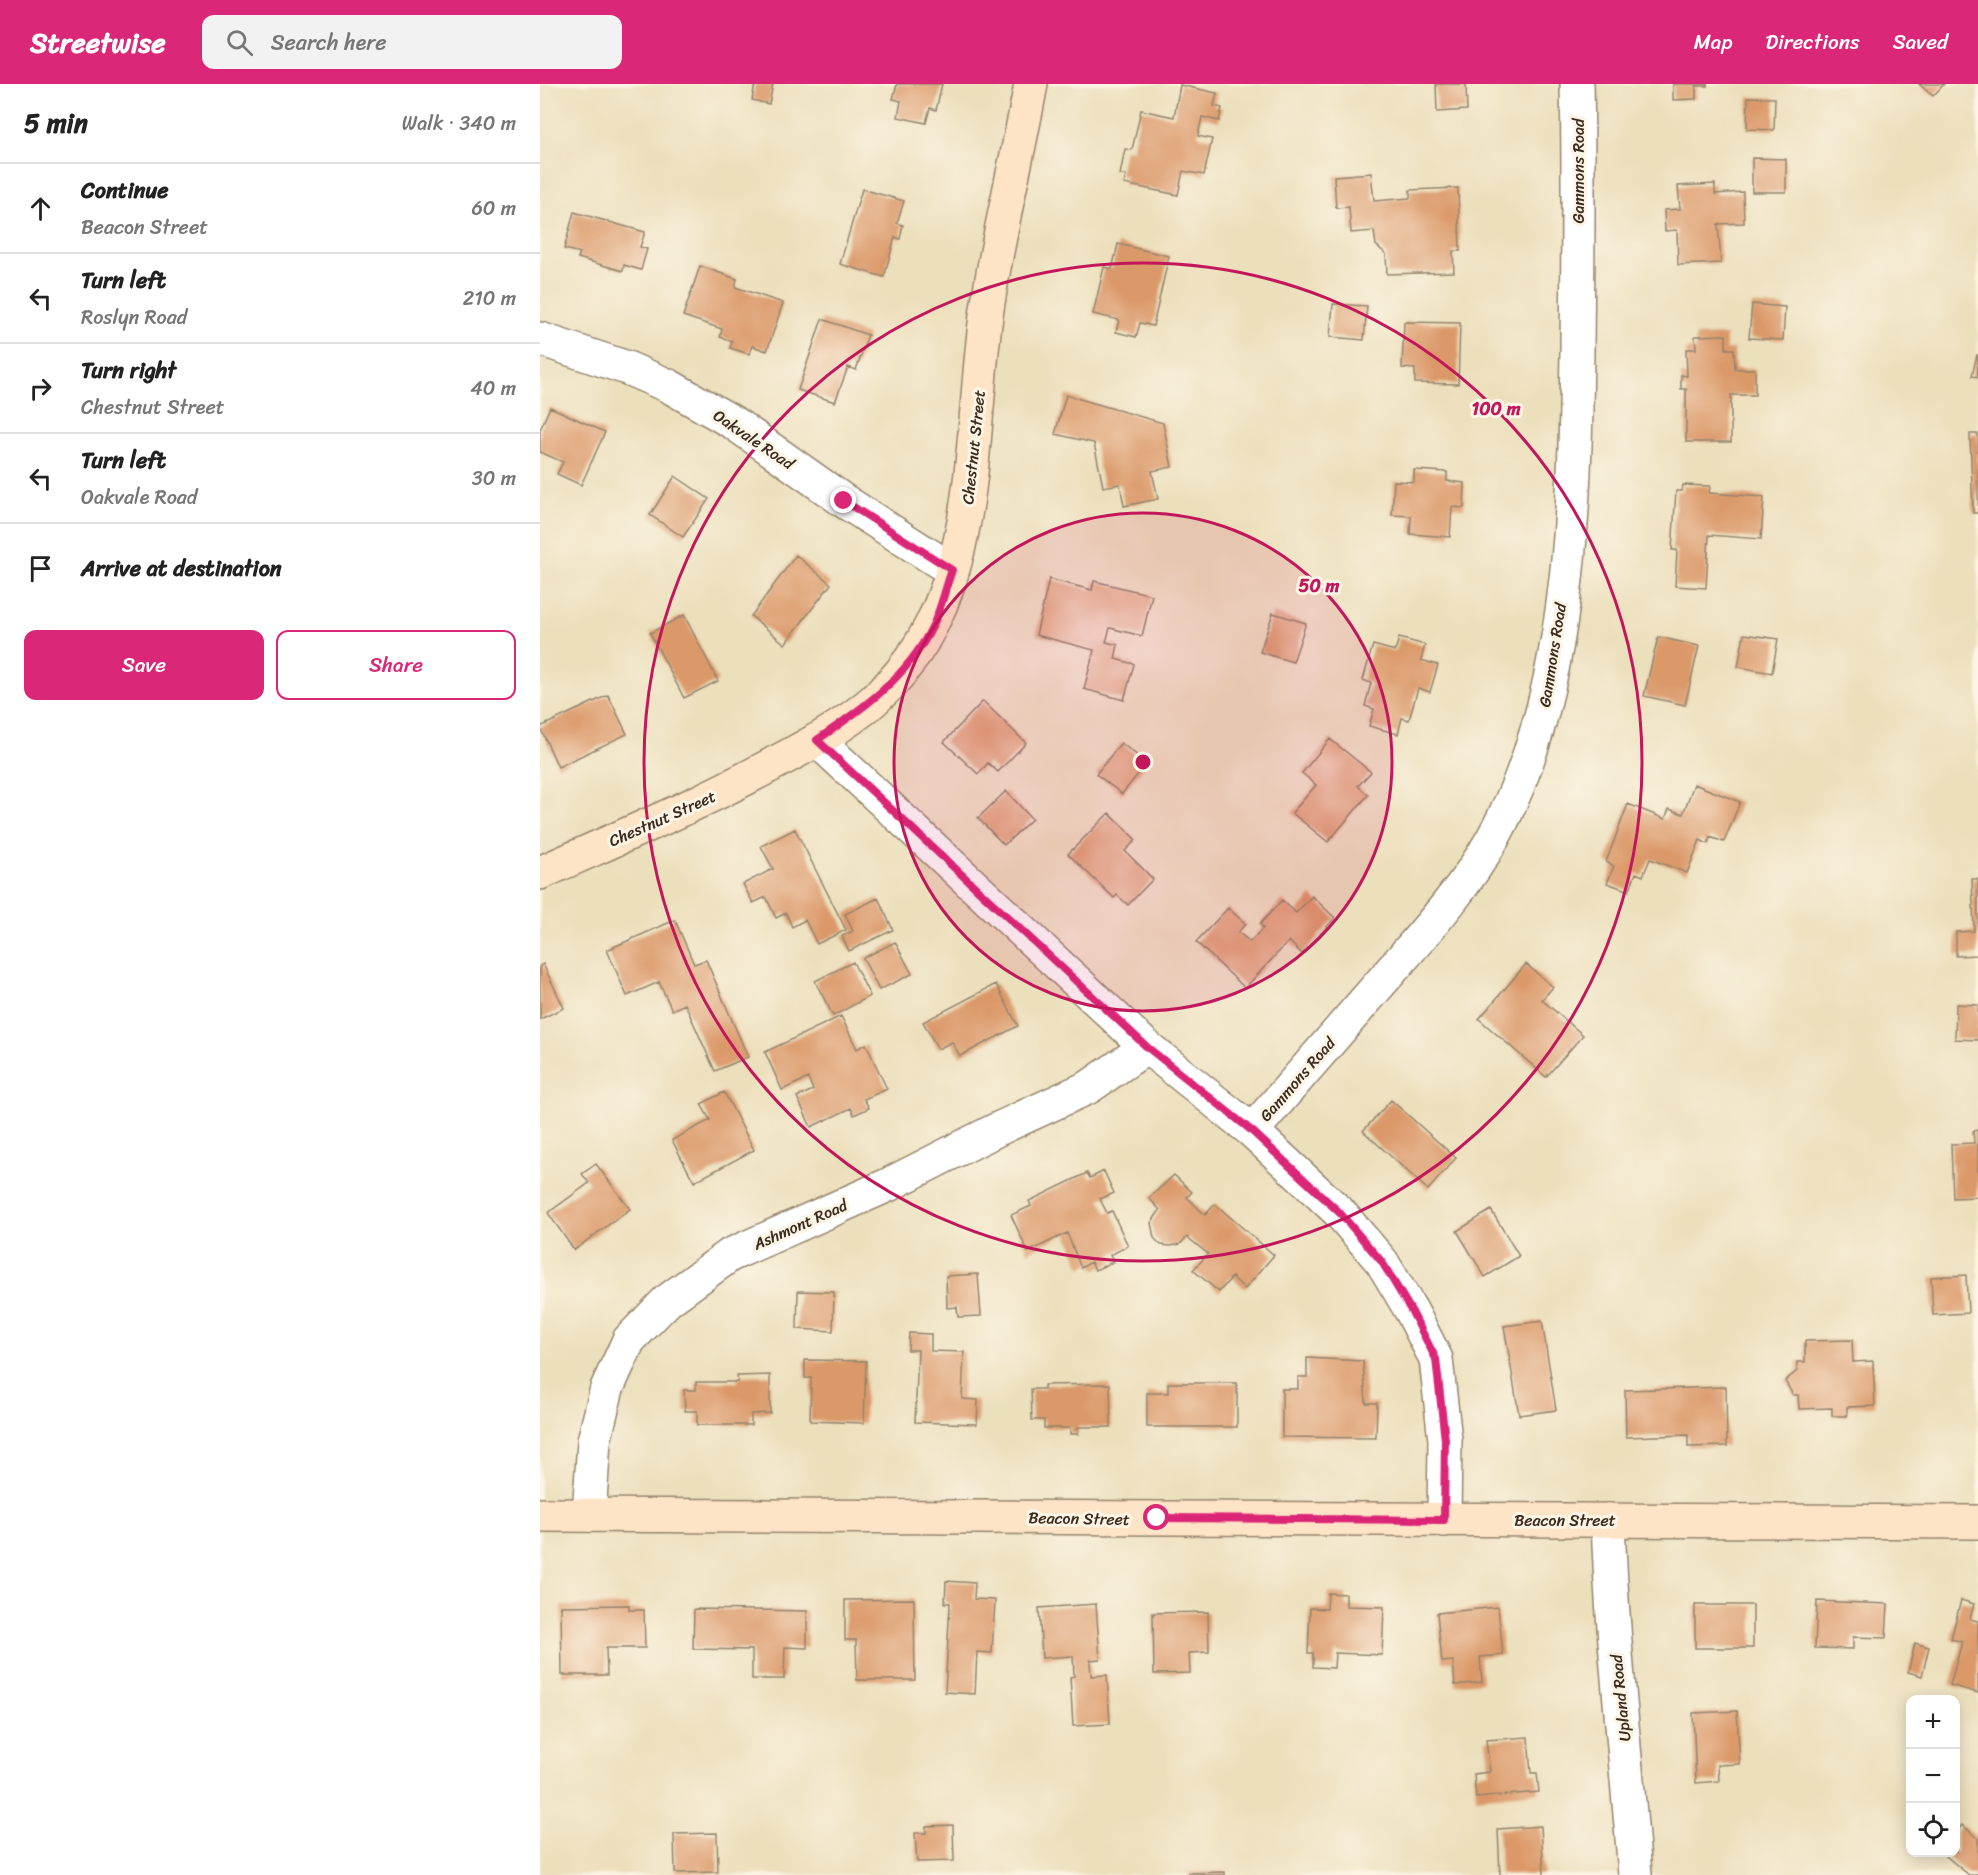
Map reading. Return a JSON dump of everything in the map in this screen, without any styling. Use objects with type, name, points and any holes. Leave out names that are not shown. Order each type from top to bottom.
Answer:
[{"type":"main road","name":"Chestnut Street","points":[[540,873],[733,786],[817,740],[873,701],[912,660],[932,627],[952,570],[970,496],[986,319],[997,249],[1031,84]]},
{"type":"main road","name":"Beacon Street","points":[[540,1515],[1978,1522]]},
{"type":"street","name":"Gammons Road","points":[[1252,1131],[1452,901],[1492,839],[1525,774],[1545,705],[1569,539],[1576,439],[1579,183],[1577,84]]},
{"type":"street","name":"Oakvale Road","points":[[540,339],[627,368],[678,391],[734,423],[844,501],[952,570]]},
{"type":"street","points":[[817,740],[1147,1047],[1252,1131],[1340,1213],[1382,1262],[1436,1359],[1445,1440],[1444,1520]]},
{"type":"street","name":"Ashmont Road","points":[[590,1515],[594,1441],[607,1388],[629,1340],[667,1301],[730,1255],[888,1185],[1089,1087],[1147,1047]]},
{"type":"street","name":"Upland Road","points":[[1608,1520],[1612,1631],[1625,1740],[1635,1875]]},
{"type":"building","points":[[755,84],[773,84],[769,104],[752,100]]},
{"type":"building","points":[[897,84],[942,84],[936,110],[930,108],[926,123],[898,117],[901,101],[893,99]]},
{"type":"building","points":[[1436,84],[1466,84],[1467,110],[1437,112]]},
{"type":"building","points":[[1673,84],[1707,84],[1707,86],[1696,86],[1696,99],[1673,100]]},
{"type":"building","points":[[1919,84],[1944,84],[1933,96]]},
{"type":"building","points":[[1180,85],[1217,93],[1214,106],[1222,108],[1219,121],[1202,117],[1198,136],[1212,139],[1204,175],[1183,171],[1178,195],[1124,184],[1126,176],[1120,175],[1125,149],[1132,150],[1141,110],[1174,117]]},
{"type":"building","points":[[1748,97],[1775,98],[1774,130],[1747,129]]},
{"type":"building","points":[[1752,158],[1786,159],[1786,192],[1752,192]]},
{"type":"building","points":[[1371,173],[1374,201],[1410,198],[1410,190],[1458,188],[1460,251],[1453,251],[1454,272],[1387,274],[1386,254],[1376,245],[1374,231],[1351,233],[1349,207],[1336,208],[1334,176]]},
{"type":"building","points":[[1715,184],[1715,194],[1743,192],[1744,223],[1718,224],[1721,263],[1678,265],[1677,230],[1665,231],[1664,210],[1680,209],[1678,186]]},
{"type":"building","points":[[862,189],[904,201],[897,223],[903,225],[900,239],[895,237],[884,277],[840,264]]},
{"type":"building","points":[[574,212],[645,232],[640,247],[647,249],[641,270],[624,265],[623,271],[578,258],[580,253],[564,249]]},
{"type":"building","points":[[1118,244],[1169,256],[1153,326],[1140,323],[1136,337],[1116,332],[1119,320],[1093,314],[1104,267],[1112,269]]},
{"type":"building","points":[[700,266],[737,279],[735,287],[783,303],[767,351],[752,346],[749,354],[730,348],[732,341],[720,337],[722,329],[683,316]]},
{"type":"building","points":[[1333,304],[1367,306],[1364,340],[1330,337]]},
{"type":"building","points":[[1752,304],[1785,307],[1783,340],[1749,338]]},
{"type":"building","points":[[822,319],[868,335],[856,370],[848,367],[835,402],[798,390]]},
{"type":"building","points":[[1404,322],[1460,323],[1458,384],[1415,383],[1415,369],[1402,368]]},
{"type":"building","points":[[1726,335],[1726,349],[1734,349],[1735,369],[1755,369],[1755,395],[1731,395],[1731,442],[1686,442],[1686,389],[1681,389],[1681,375],[1687,376],[1686,349],[1696,349],[1695,336]]},
{"type":"building","points":[[1978,355],[1978,377],[1972,376]]},
{"type":"building","points":[[1066,395],[1163,423],[1172,467],[1152,471],[1158,499],[1124,506],[1120,484],[1103,487],[1094,443],[1055,434]]},
{"type":"building","points":[[550,407],[605,432],[581,485],[557,474],[563,462],[540,452],[540,430]]},
{"type":"building","points":[[1970,434],[1978,434],[1978,513],[1973,513]]},
{"type":"building","points":[[1414,470],[1447,472],[1447,481],[1465,483],[1464,508],[1452,507],[1450,537],[1410,534],[1411,516],[1392,515],[1394,481],[1414,482]]},
{"type":"building","points":[[675,476],[709,499],[683,537],[650,515]]},
{"type":"building","points":[[1683,485],[1710,486],[1709,493],[1764,497],[1761,539],[1709,535],[1706,588],[1675,586],[1677,550],[1672,550],[1676,491],[1682,491]]},
{"type":"building","points":[[796,555],[831,584],[785,644],[751,616]]},
{"type":"building","points":[[1049,579],[1092,590],[1094,581],[1152,595],[1142,636],[1110,628],[1106,642],[1118,645],[1115,659],[1134,664],[1124,700],[1084,689],[1094,650],[1036,635]]},
{"type":"building","points":[[1273,613],[1306,623],[1293,662],[1260,652]]},
{"type":"building","points":[[684,615],[718,681],[684,698],[650,633]]},
{"type":"building","points":[[1744,634],[1778,639],[1772,673],[1738,667]]},
{"type":"building","points":[[1658,637],[1699,646],[1685,705],[1644,696]]},
{"type":"building","points":[[1399,638],[1425,645],[1421,660],[1438,665],[1430,692],[1418,688],[1409,720],[1402,718],[1398,734],[1369,726],[1374,709],[1365,706],[1371,683],[1363,680],[1373,645],[1395,651]]},
{"type":"building","points":[[608,695],[627,734],[558,767],[540,727]]},
{"type":"building","points":[[983,701],[1026,743],[998,772],[988,763],[978,774],[944,742]]},
{"type":"building","points":[[1330,739],[1371,772],[1358,786],[1368,795],[1328,842],[1292,813],[1316,785],[1302,773]]},
{"type":"building","points":[[1121,743],[1147,763],[1122,794],[1096,774]]},
{"type":"building","points":[[1694,784],[1740,802],[1724,842],[1710,837],[1708,844],[1700,840],[1687,873],[1650,859],[1643,876],[1636,873],[1629,891],[1607,883],[1614,866],[1606,862],[1628,804],[1665,819],[1669,809],[1683,814]]},
{"type":"building","points":[[1006,791],[1032,819],[1004,845],[978,818]]},
{"type":"building","points":[[1109,813],[1136,840],[1125,851],[1153,879],[1128,905],[1117,895],[1114,898],[1068,854]]},
{"type":"building","points":[[795,829],[846,930],[817,944],[805,920],[792,927],[786,913],[776,918],[766,897],[753,903],[743,884],[773,869],[761,846]]},
{"type":"building","points":[[1972,879],[1978,879],[1978,955],[1956,956],[1956,932],[1974,931]]},
{"type":"building","points":[[1312,896],[1335,918],[1302,954],[1289,941],[1245,988],[1196,942],[1228,908],[1246,924],[1238,932],[1250,942],[1263,928],[1260,924],[1282,900],[1296,913]]},
{"type":"building","points":[[878,898],[893,930],[849,951],[842,936],[853,931],[845,914]]},
{"type":"building","points":[[675,920],[694,964],[706,960],[748,1057],[715,1071],[685,1004],[672,1010],[659,982],[627,996],[607,950]]},
{"type":"building","points":[[895,942],[912,974],[879,990],[863,958]]},
{"type":"building","points":[[853,962],[870,996],[833,1016],[815,981]]},
{"type":"building","points":[[543,964],[564,1008],[540,1019],[540,966]]},
{"type":"building","points":[[1526,964],[1553,987],[1542,1000],[1583,1035],[1546,1077],[1479,1019]]},
{"type":"building","points":[[996,984],[1018,1026],[960,1056],[952,1042],[938,1049],[923,1022]]},
{"type":"building","points":[[1956,1004],[1978,1005],[1978,1040],[1955,1039]]},
{"type":"building","points":[[841,1016],[857,1049],[866,1044],[887,1089],[864,1099],[869,1108],[854,1115],[851,1108],[811,1127],[797,1097],[813,1090],[808,1078],[782,1090],[765,1052]]},
{"type":"building","points":[[724,1092],[754,1150],[694,1182],[672,1140],[710,1120],[701,1104]]},
{"type":"building","points":[[1391,1100],[1456,1158],[1428,1190],[1363,1131]]},
{"type":"building","points":[[1978,1130],[1978,1197],[1953,1198],[1951,1144],[1974,1143],[1973,1131]]},
{"type":"building","points":[[596,1164],[630,1209],[574,1250],[548,1213],[589,1183],[582,1174]]},
{"type":"building","points":[[1104,1171],[1114,1193],[1100,1199],[1107,1213],[1112,1211],[1128,1246],[1110,1255],[1113,1262],[1095,1270],[1091,1262],[1081,1268],[1067,1233],[1028,1252],[1011,1215],[1031,1206],[1029,1201],[1087,1173],[1090,1178]]},
{"type":"building","points":[[1174,1175],[1192,1192],[1187,1197],[1205,1215],[1215,1204],[1274,1255],[1245,1289],[1232,1277],[1219,1292],[1193,1270],[1208,1254],[1187,1237],[1180,1244],[1171,1246],[1161,1245],[1154,1238],[1151,1223],[1160,1210],[1149,1198]]},
{"type":"building","points":[[1491,1210],[1519,1256],[1485,1277],[1457,1231]]},
{"type":"building","points":[[978,1274],[981,1316],[958,1317],[957,1307],[947,1308],[946,1276]]},
{"type":"building","points":[[1966,1275],[1968,1313],[1933,1315],[1931,1277]]},
{"type":"building","points":[[798,1291],[834,1292],[833,1331],[797,1329]]},
{"type":"building","points":[[1542,1321],[1556,1410],[1519,1415],[1504,1326]]},
{"type":"building","points":[[909,1333],[931,1334],[931,1351],[964,1352],[962,1399],[978,1400],[977,1424],[915,1422],[918,1350],[908,1350]]},
{"type":"building","points":[[1852,1340],[1853,1362],[1873,1361],[1875,1406],[1847,1407],[1847,1416],[1832,1416],[1832,1408],[1799,1409],[1798,1395],[1793,1395],[1785,1381],[1797,1371],[1797,1362],[1805,1362],[1805,1341]]},
{"type":"building","points":[[1307,1358],[1363,1361],[1366,1403],[1377,1403],[1376,1438],[1282,1437],[1282,1389],[1298,1389],[1298,1377],[1307,1377]]},
{"type":"building","points":[[805,1360],[866,1361],[864,1423],[810,1421],[811,1378],[805,1378]]},
{"type":"building","points":[[770,1375],[770,1413],[751,1414],[751,1425],[697,1425],[697,1411],[685,1411],[684,1390],[696,1390],[696,1382],[738,1382],[737,1376]]},
{"type":"building","points":[[1168,1383],[1237,1383],[1237,1427],[1147,1427],[1147,1393],[1168,1393]]},
{"type":"building","points":[[1110,1384],[1111,1427],[1078,1427],[1078,1434],[1070,1434],[1070,1428],[1044,1428],[1044,1420],[1032,1420],[1031,1389],[1044,1389],[1044,1385]]},
{"type":"building","points":[[1726,1387],[1727,1446],[1688,1447],[1688,1435],[1626,1437],[1625,1390]]},
{"type":"building","points":[[946,1581],[975,1583],[974,1599],[995,1600],[992,1653],[977,1652],[975,1694],[945,1692],[950,1603],[945,1603]]},
{"type":"building","points":[[1328,1593],[1346,1594],[1346,1606],[1384,1607],[1382,1655],[1335,1653],[1334,1668],[1313,1667],[1313,1653],[1308,1653],[1310,1608],[1327,1609]]},
{"type":"building","points":[[914,1599],[915,1680],[857,1680],[856,1640],[845,1640],[845,1600]]},
{"type":"building","points":[[1961,1600],[1974,1604],[1970,1619],[1978,1621],[1978,1693],[1950,1685],[1962,1642],[1951,1639]]},
{"type":"building","points":[[1817,1601],[1888,1604],[1886,1638],[1853,1637],[1853,1649],[1815,1648]]},
{"type":"building","points":[[1096,1604],[1100,1659],[1090,1660],[1091,1676],[1107,1675],[1110,1724],[1073,1726],[1070,1677],[1074,1676],[1073,1656],[1042,1658],[1039,1608]]},
{"type":"building","points":[[629,1605],[629,1610],[644,1610],[645,1648],[606,1648],[607,1675],[562,1675],[561,1606]]},
{"type":"building","points":[[1695,1605],[1753,1605],[1753,1648],[1695,1648]]},
{"type":"building","points":[[1498,1607],[1503,1655],[1480,1657],[1482,1682],[1455,1685],[1453,1661],[1442,1662],[1437,1613]]},
{"type":"building","points":[[694,1609],[807,1611],[807,1648],[785,1647],[784,1679],[752,1679],[752,1650],[693,1649]]},
{"type":"building","points":[[1208,1612],[1209,1652],[1189,1653],[1190,1673],[1154,1674],[1153,1613]]},
{"type":"building","points":[[1915,1643],[1929,1647],[1922,1676],[1908,1672]]},
{"type":"building","points":[[1737,1711],[1740,1764],[1718,1765],[1719,1781],[1696,1783],[1693,1713]]},
{"type":"building","points":[[1528,1737],[1531,1773],[1537,1773],[1539,1792],[1476,1798],[1474,1774],[1490,1772],[1486,1740]]},
{"type":"building","points":[[953,1825],[954,1861],[917,1862],[915,1833],[926,1833],[926,1826]]},
{"type":"building","points":[[1962,1825],[1978,1838],[1978,1875],[1969,1875],[1947,1857],[1960,1857],[1960,1827]]},
{"type":"building","points":[[1541,1826],[1544,1875],[1500,1875],[1498,1829]]},
{"type":"building","points":[[717,1833],[718,1872],[675,1873],[674,1834]]},
{"type":"building","points":[[1225,1872],[1225,1875],[1188,1875],[1188,1873]]},
{"type":"route","points":[[844,501],[952,570],[932,627],[912,660],[873,701],[817,740],[1147,1047],[1252,1131],[1340,1213],[1382,1262],[1412,1312],[1436,1359],[1445,1440],[1444,1520],[1157,1518]]}]
